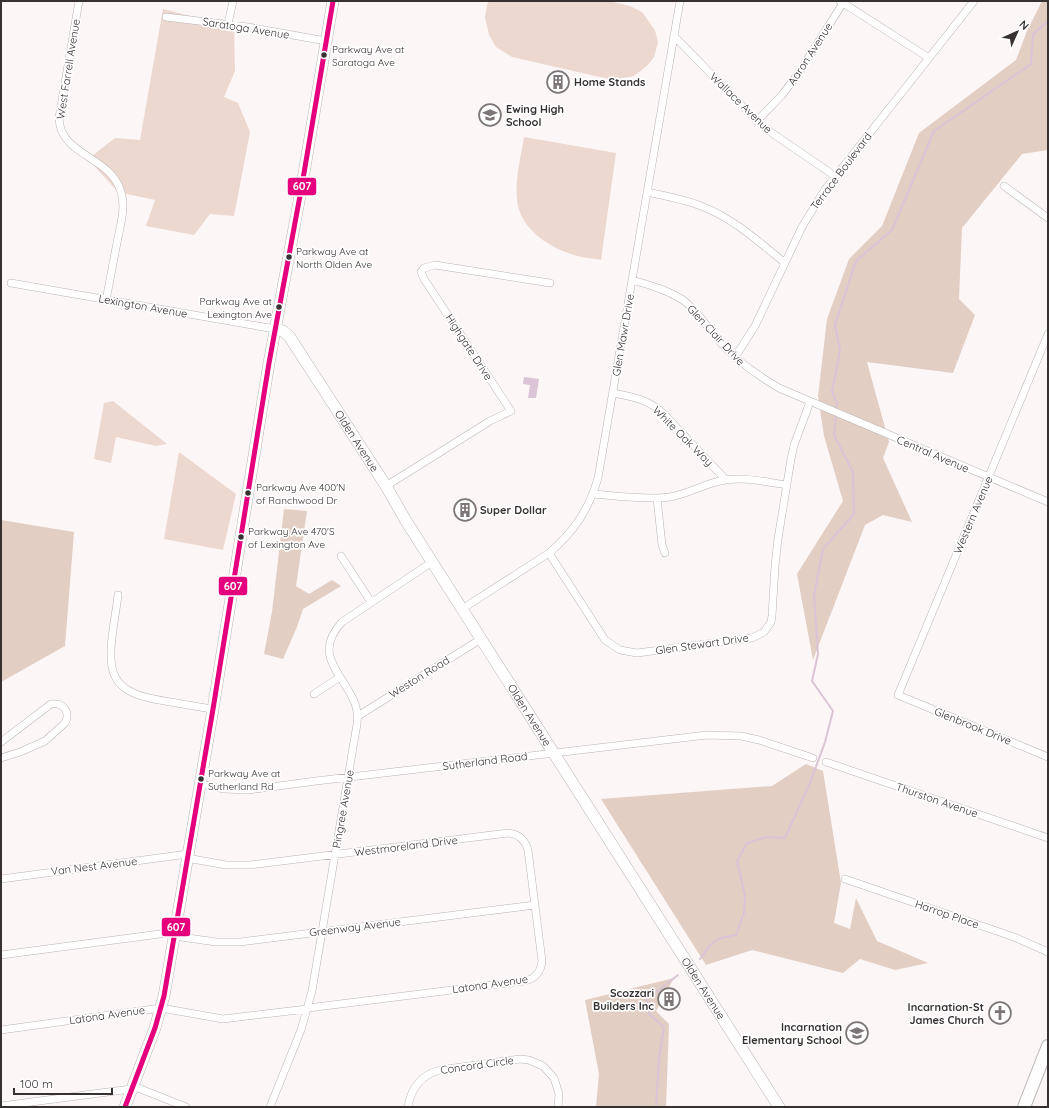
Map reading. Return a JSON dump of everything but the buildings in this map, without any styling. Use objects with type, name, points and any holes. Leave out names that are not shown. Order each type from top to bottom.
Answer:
[{"type":"main road","points":[[125,1107],[148,1048],[161,1008],[213,709],[275,329],[333,1]]},
{"type":"main road","name":"Olden Avenue","points":[[275,329],[283,331],[289,336],[386,486],[432,562],[779,1107]]},
{"type":"main road","points":[[1024,1107],[1048,1046]]},
{"type":"street","name":"West Farrell Avenue","points":[[78,1],[59,125],[66,140],[105,168],[117,182],[121,191],[122,210],[106,300]]},
{"type":"street","points":[[228,24],[232,1]]},
{"type":"street","name":"Glen Mawr Drive","points":[[462,609],[549,553],[560,544],[578,523],[593,494],[598,478],[613,393],[680,1]]},
{"type":"street","name":"Terrace Boulevard","points":[[735,357],[755,326],[811,210],[835,176],[974,1]]},
{"type":"street","points":[[841,2],[929,58]]},
{"type":"street","name":"Aaron Avenue","points":[[757,121],[782,95],[798,74],[841,2]]},
{"type":"street","name":"Saratoga Avenue","points":[[166,17],[228,24],[326,41]]},
{"type":"street","name":"Wallace Avenue","points":[[674,36],[757,121],[835,176]]},
{"type":"street","points":[[1004,186],[1048,218]]},
{"type":"street","points":[[647,192],[687,201],[714,211],[740,227],[785,263]]},
{"type":"street","name":"Highgate Drive","points":[[386,486],[490,421],[511,411],[424,279],[421,272],[424,268],[435,265],[550,283]]},
{"type":"street","name":"Glen Clair Drive","points":[[632,280],[661,289],[683,301],[701,317],[719,341],[735,357],[762,378],[786,392],[837,413]]},
{"type":"street","name":"Lexington Avenue","points":[[11,283],[275,329]]},
{"type":"street","name":"Western Avenue","points":[[898,695],[1048,334]]},
{"type":"street","name":"White Oak Way","points":[[613,393],[637,398],[655,406],[726,480]]},
{"type":"street","name":"Glen Stewart Drive","points":[[549,553],[600,634],[612,646],[620,650],[637,653],[752,638],[764,632],[771,622],[772,616],[776,552],[794,445],[810,402]]},
{"type":"street","name":"Central Avenue","points":[[837,413],[1048,502]]},
{"type":"street","points":[[593,494],[657,498],[682,494],[708,484],[726,480],[752,480],[787,485]]},
{"type":"street","points":[[657,498],[662,545],[665,553]]},
{"type":"street","points":[[341,556],[371,602]]},
{"type":"street","name":"Pingree Avenue","points":[[270,1107],[301,1030],[312,991],[358,716],[353,699],[332,665],[330,658],[330,643],[332,636],[342,622],[432,562]]},
{"type":"street","points":[[118,595],[110,655],[113,671],[123,686],[130,692],[144,698],[213,709]]},
{"type":"street","name":"Weston Road","points":[[358,716],[481,639]]},
{"type":"street","points":[[314,694],[340,677]]},
{"type":"street","name":"Glenbrook Drive","points":[[898,695],[1048,757]]},
{"type":"street","points":[[1,742],[51,704],[60,704],[67,711],[67,720],[65,723],[45,741],[20,752],[1,758]]},
{"type":"street","name":"Sutherland Road","points":[[200,784],[224,789],[248,790],[707,735],[741,736],[759,740],[813,758]]},
{"type":"street","name":"Thurston Avenue","points":[[826,762],[1048,838]]},
{"type":"street","name":"Westmoreland Drive","points":[[188,856],[226,865],[240,866],[508,833],[519,836],[525,843]]},
{"type":"street","name":"Latona Avenue","points":[[1,1030],[161,1008],[223,1019],[529,980],[535,977],[539,972],[542,961],[528,850],[525,843]]},
{"type":"street","name":"Van Nest Avenue","points":[[1,879],[188,856]]},
{"type":"street","name":"Harrop Place","points":[[845,879],[1014,937],[1048,952]]},
{"type":"street","name":"Greenway Avenue","points":[[1,955],[174,934],[216,942],[230,942],[535,905]]},
{"type":"street","name":"Concord Circle","points":[[408,1107],[412,1092],[416,1085],[422,1079],[435,1071],[520,1059],[536,1063],[549,1072],[558,1086],[558,1107]]},
{"type":"street","points":[[1,1106],[132,1088],[186,1107]]},
{"type":"shaded area","points":[[489,1],[609,1],[630,6],[642,12],[655,30],[658,42],[654,57],[648,65],[634,76],[613,80],[512,57],[496,47],[489,35],[485,17]]},
{"type":"shaded area","points":[[1042,1],[1048,1],[1048,150],[1022,154],[962,228],[959,299],[975,315],[953,373],[867,362],[889,442],[883,458],[912,522],[883,515],[865,525],[813,660],[797,574],[843,501],[824,436],[818,396],[827,319],[849,259],[882,226],[919,133],[1016,60],[1027,31]]},
{"type":"shaded area","points":[[163,9],[234,27],[235,71],[224,97],[238,103],[250,132],[234,216],[210,214],[194,235],[146,226],[155,200],[118,192],[88,159],[115,138],[140,140]]},
{"type":"shaded area","points":[[524,137],[616,153],[601,260],[575,255],[552,246],[535,234],[522,217],[517,198],[517,190]]},
{"type":"shaded area","points":[[524,377],[539,379],[536,398],[528,398],[530,385],[523,384]]},
{"type":"shaded area","points":[[113,401],[167,444],[156,446],[116,437],[111,463],[94,459],[104,403]]},
{"type":"shaded area","points":[[179,452],[236,494],[223,550],[164,539]]},
{"type":"shaded area","points":[[284,509],[307,511],[296,586],[309,594],[332,580],[341,586],[303,609],[283,659],[264,654],[272,612]]},
{"type":"shaded area","points":[[1,520],[74,532],[65,646],[1,682]]},
{"type":"shaded area","points":[[806,764],[823,771],[841,883],[834,923],[850,929],[856,898],[877,941],[928,963],[895,970],[860,959],[843,973],[752,950],[706,965],[601,799],[772,786]]},
{"type":"shaded area","points":[[674,978],[656,1011],[669,1024],[666,1107],[596,1107],[599,1074],[585,1000]]},
{"type":"waterway","points":[[836,410],[837,403],[832,392],[840,350],[835,325],[856,261],[892,230],[934,131],[1031,64],[1033,34],[1048,21]]},
{"type":"waterway","points":[[700,959],[715,941],[723,937],[736,935],[744,913],[745,896],[737,861],[747,843],[766,837],[785,838],[810,783],[825,742],[833,711],[812,681],[818,654],[814,595],[823,549],[854,514],[853,472],[834,435],[836,415]]},
{"type":"waterway","points":[[656,1107],[659,1059],[664,1027],[649,1014],[647,999],[678,975]]},
{"type":"transit line","name":"607","points":[[125,1107],[155,1028],[164,996],[213,709],[269,363],[302,185],[333,1]]},
{"type":"place","name":"Parkway Ave at Saratoga Ave","points":[[324,55]]},
{"type":"place","name":"Home Stands","points":[[558,82]]},
{"type":"place","name":"Ewing High School","points":[[490,115]]},
{"type":"place","name":"Parkway Ave at North Olden Ave","points":[[289,257]]},
{"type":"place","name":"Parkway Ave at Lexington Ave","points":[[279,307]]},
{"type":"place","name":"Parkway Ave 400'N of Ranchwood Dr","points":[[248,493]]},
{"type":"place","name":"Super Dollar","points":[[465,510]]},
{"type":"place","name":"Parkway Ave 470'S of Lexington Ave","points":[[241,537]]},
{"type":"place","name":"Parkway Ave at Sutherland Rd","points":[[201,779]]},
{"type":"place","name":"Scozzari Builders Inc","points":[[669,999]]},
{"type":"place","name":"Incarnation-St James Church","points":[[1000,1013]]},
{"type":"place","name":"Incarnation Elementary School","points":[[857,1033]]}]
